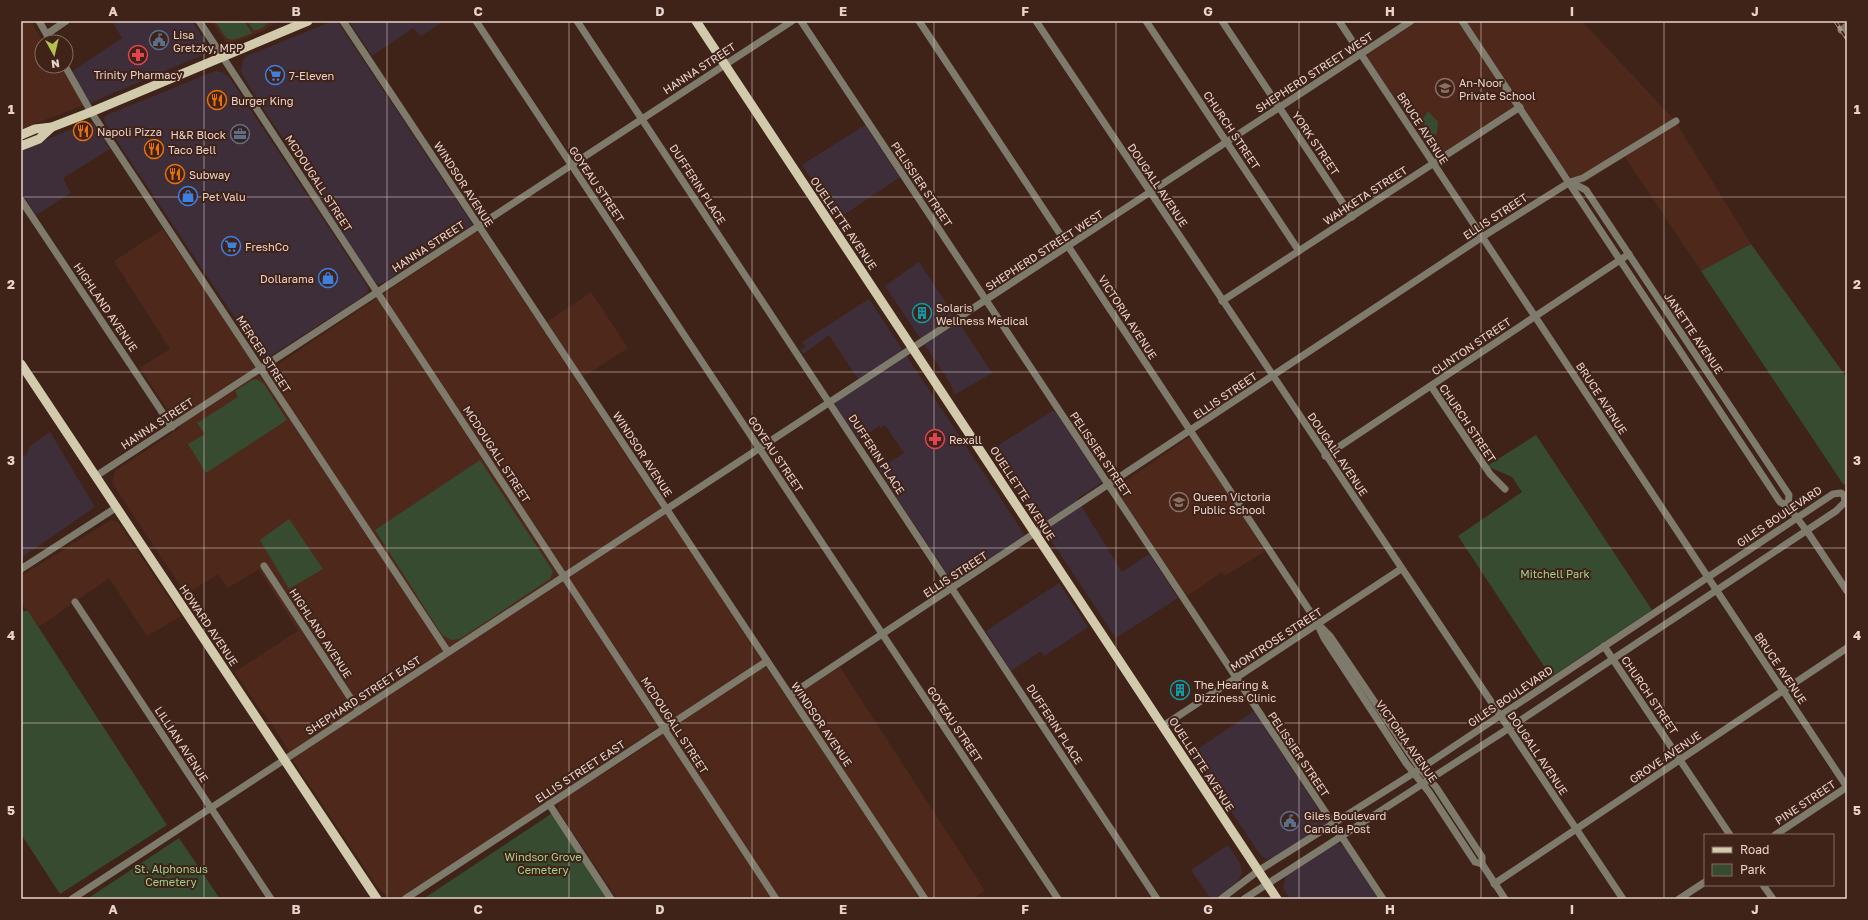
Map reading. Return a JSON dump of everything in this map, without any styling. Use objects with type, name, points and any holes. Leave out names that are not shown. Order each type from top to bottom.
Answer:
[{"type":"main road","points":[[21,135],[35,129],[52,127],[91,112],[308,21]]},
{"type":"main road","name":"OUELLETTE AVENUE","points":[[696,21],[1277,899]]},
{"type":"main road","points":[[21,146],[38,139],[52,127]]},
{"type":"main road","name":"HOWARD AVENUE","points":[[21,364],[377,899]]},
{"type":"street","points":[[39,21],[47,34],[66,21]]},
{"type":"street","name":"MCDOUGALL STREET","points":[[199,21],[776,899]]},
{"type":"street","name":"WINDSOR AVENUE","points":[[343,21],[925,899]]},
{"type":"street","name":"GOYEAU STREET","points":[[476,21],[1058,899]]},
{"type":"street","name":"DUFFERIN PLACE","points":[[577,21],[1158,899]]},
{"type":"street","name":"HANNA STREET","points":[[96,476],[792,21]]},
{"type":"street","name":"PELISSIER STREET","points":[[801,21],[1383,899]]},
{"type":"street","name":"VICTORIA AVENUE","points":[[919,21],[1318,625],[1324,638],[1413,773],[1475,862],[1482,864]]},
{"type":"street","name":"DOUGALL AVENUE","points":[[1036,21],[1401,570],[1623,899]]},
{"type":"street","name":"CHURCH STREET","points":[[1146,21],[1299,251]]},
{"type":"street","name":"YORK STREET","points":[[1222,21],[1352,217]]},
{"type":"street","name":"BRUCE AVENUE","points":[[1339,21],[1847,787]]},
{"type":"street","name":"SHEPHERD STREET WEST","points":[[666,509],[1228,143],[1411,21]]},
{"type":"street","name":"JANETTE AVENUE","points":[[1462,21],[1570,182],[1577,196],[1619,261],[1780,502],[1788,506],[1847,591]]},
{"type":"street","name":"MERCER STREET","points":[[70,74],[91,112],[448,652]]},
{"type":"street","name":"WAHKETA STREET","points":[[1222,302],[1520,107]]},
{"type":"street","name":"ELLIS STREET","points":[[790,696],[1482,237],[1570,182],[1583,178],[1676,121]]},
{"type":"street","name":"JANETTE AVENUE","points":[[1570,182],[1586,190],[1789,495],[1788,506]]},
{"type":"street","name":"HIGHLAND AVENUE","points":[[21,200],[172,427]]},
{"type":"street","name":"CLINTON STREET","points":[[1325,456],[1629,254]]},
{"type":"street","name":"CHURCH STREET","points":[[1430,386],[1490,474],[1505,489]]},
{"type":"street","name":"GILES BOULEVARD","points":[[1221,899],[1258,871],[1420,769],[1833,494],[1841,493],[1844,495],[1845,502],[1842,507],[1508,728],[1244,899]]},
{"type":"street","points":[[21,570],[116,507]]},
{"type":"street","name":"SHEPHARD STREET EAST","points":[[72,899],[666,509]]},
{"type":"street","name":"HIGHLAND AVENUE","points":[[264,566],[359,711]]},
{"type":"street","name":"MONTROSE STREET","points":[[1163,726],[1401,570]]},
{"type":"street","name":"LILLIAN AVENUE","points":[[75,602],[271,899]]},
{"type":"street","name":"VICTORIA AVENUE","points":[[1318,625],[1330,636],[1420,769],[1429,779],[1482,857],[1482,864],[1504,899]]},
{"type":"street","name":"CHURCH STREET","points":[[1604,646],[1729,834]]},
{"type":"street","name":"GROVE AVENUE","points":[[1494,884],[1847,648]]},
{"type":"street","name":"ELLIS STREET EAST","points":[[405,899],[767,661]]},
{"type":"street","name":"PINE STREET","points":[[1776,834],[1847,787]]},
{"type":"street","points":[[549,804],[611,899]]},
{"type":"street","points":[[1679,899],[1704,883]]},
{"type":"street","points":[[1764,886],[1773,899]]},
{"type":"shaded area","points":[[21,21],[31,21],[38,34],[34,34],[34,74],[66,74],[84,105],[21,129]]},
{"type":"shaded area","points":[[112,21],[192,21],[212,51],[90,103],[72,74],[74,74],[74,70],[122,38]]},
{"type":"shaded area","points":[[211,21],[278,21],[263,31],[228,45]]},
{"type":"shaded area","points":[[337,21],[472,225],[385,282],[378,284],[375,282],[320,200],[306,173],[241,72],[243,60],[247,56],[330,22]]},
{"type":"shaded area","points":[[349,21],[444,21],[421,36],[413,28],[372,56]]},
{"type":"shaded area","name":"An-Noor Private School","points":[[1418,21],[1458,21],[1514,106],[1435,158],[1366,55]]},
{"type":"shaded area","points":[[1464,21],[1582,21],[1675,121],[1751,244],[1701,271],[1625,157],[1577,187],[1521,107]]},
{"type":"shaded area","points":[[215,71],[222,72],[229,77],[368,287],[367,292],[362,297],[266,359],[261,357],[105,123],[104,118],[107,115]]},
{"type":"shaded area","points":[[89,122],[94,124],[110,149],[63,178],[71,193],[36,215],[21,192],[21,150]]},
{"type":"shaded area","points":[[865,125],[900,177],[838,219],[802,165]]},
{"type":"shaded area","points":[[163,229],[251,360],[259,377],[477,231],[541,326],[591,292],[628,348],[577,381],[609,430],[659,506],[669,518],[788,700],[840,667],[985,891],[972,899],[617,899],[558,810],[558,805],[560,801],[662,736],[656,727],[654,730],[404,896],[396,899],[389,898],[378,888],[292,759],[283,741],[234,672],[298,631],[259,569],[228,588],[218,574],[186,594],[112,483],[115,471],[180,428],[140,368],[170,349],[114,261]]},
{"type":"shaded area","points":[[919,262],[992,373],[954,395],[951,384],[885,286]]},
{"type":"shaded area","points":[[869,299],[1024,534],[1020,542],[959,580],[951,580],[878,469],[904,453],[885,425],[880,428],[879,426],[859,440],[836,407],[834,396],[858,379],[829,335],[803,354],[800,350],[806,347],[802,342]]},
{"type":"shaded area","points":[[1054,410],[1102,482],[1077,499],[1122,572],[1149,554],[1178,598],[1116,638],[991,450]]},
{"type":"shaded area","points":[[50,432],[95,507],[21,558],[21,458],[27,454],[30,446]]},
{"type":"shaded area","name":"Queen Victoria Public School","points":[[1191,436],[1265,551],[1225,576],[1222,572],[1187,596],[1115,488]]},
{"type":"shaded area","points":[[111,520],[118,522],[181,616],[147,636],[109,578],[39,627],[21,602],[21,576]]},
{"type":"shaded area","points":[[1059,583],[1088,627],[1044,656],[1041,651],[1011,671],[986,631]]},
{"type":"shaded area","points":[[1254,711],[1328,824],[1275,857],[1267,859],[1261,856],[1192,753]]},
{"type":"shaded area","points":[[1339,843],[1345,848],[1379,899],[1290,899],[1283,888],[1286,876],[1333,845]]},
{"type":"shaded area","points":[[1228,845],[1240,863],[1242,873],[1237,882],[1215,899],[1211,899],[1191,870]]},
{"type":"green space","points":[[215,21],[244,21],[252,33],[237,39],[229,39],[226,38]]},
{"type":"green space","points":[[247,21],[271,21],[262,28],[254,31]]},
{"type":"green space","points":[[1428,111],[1438,122],[1437,134],[1432,135],[1421,121]]},
{"type":"green space","points":[[1751,244],[1847,378],[1847,485],[1843,484],[1701,271]]},
{"type":"green space","points":[[257,379],[264,384],[287,420],[206,473],[188,444],[205,434],[197,423],[238,397],[235,391],[252,380]]},
{"type":"green space","name":"Mitchell Park","points":[[1536,435],[1652,610],[1551,677],[1458,536],[1522,492],[1512,477],[1487,466]]},
{"type":"green space","points":[[480,460],[553,571],[550,579],[460,639],[451,640],[442,635],[375,530]]},
{"type":"green space","points":[[289,519],[323,569],[289,589],[260,540]]},
{"type":"green space","points":[[22,611],[28,611],[167,825],[60,894],[21,834]]},
{"type":"green space","name":"Windsor Grove Cemetery","points":[[554,812],[610,899],[423,899]]},
{"type":"green space","name":"St. Alphonsus Cemetery","points":[[179,838],[220,899],[87,899]]},
{"type":"railway","points":[[1835,21],[1847,39]]},
{"type":"place","name":"Lisa Gretzky, MPP","points":[[159,40]]},
{"type":"place","name":"Trinity Pharmacy","points":[[138,55]]},
{"type":"place","name":"7-Eleven","points":[[275,75]]},
{"type":"place","name":"An-Noor Private School","points":[[1445,88]]},
{"type":"place","name":"Burger King","points":[[217,100]]},
{"type":"place","name":"Napoli Pizza","points":[[83,131]]},
{"type":"place","name":"H&R Block","points":[[240,134]]},
{"type":"place","name":"Taco Bell","points":[[154,149]]},
{"type":"place","name":"Subway","points":[[175,174]]},
{"type":"place","name":"Pet Valu","points":[[188,196]]},
{"type":"place","name":"FreshCo","points":[[231,246]]},
{"type":"place","name":"Dollarama","points":[[328,278]]},
{"type":"place","name":"Solaris Wellness Medical","points":[[922,313]]},
{"type":"place","name":"Rexall","points":[[935,439]]},
{"type":"place","name":"Queen Victoria Public School","points":[[1179,502]]},
{"type":"place","name":"The Hearing & Dizziness Clinic","points":[[1180,690]]},
{"type":"place","name":"Giles Boulevard Canada Post","points":[[1290,821]]}]
